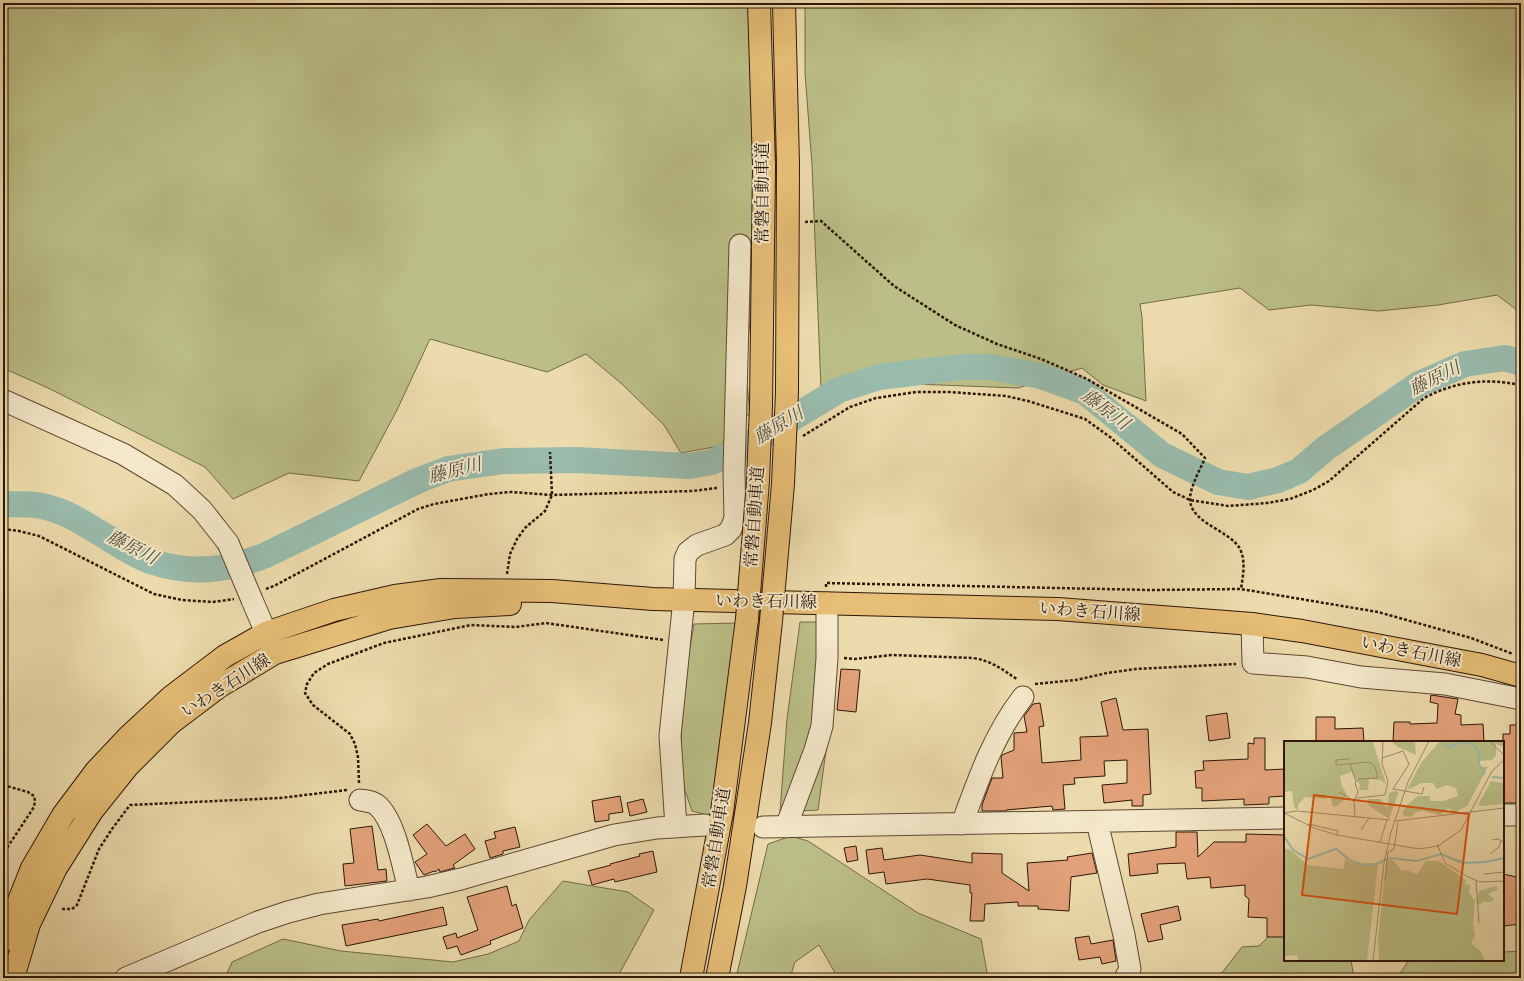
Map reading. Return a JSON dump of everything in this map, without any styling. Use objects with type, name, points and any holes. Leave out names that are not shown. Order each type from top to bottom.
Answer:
[{"type":"main road","name":"常磐自動車道","points":[[691,978],[722,812],[747,619],[758,481],[764,166],[759,3]]},
{"type":"main road","name":"常磐自動車道","points":[[717,978],[735,886],[760,723],[771,622],[783,484],[787,392],[788,164],[784,3]]},
{"type":"main road","name":"いわき石川線","points":[[3,941],[32,868],[63,815],[96,771],[128,737],[171,697],[225,656],[266,633],[334,610],[395,596],[442,590],[552,591],[653,599]]},
{"type":"main road","name":"いわき石川線","points":[[13,978],[29,924],[56,868],[92,811],[128,766],[170,723],[220,686],[275,653],[389,618],[455,607],[558,601],[653,599],[1058,609],[1252,624],[1302,631],[1482,665],[1521,676]]},
{"type":"street","points":[[676,827],[670,736],[684,599],[685,559],[688,552],[697,545],[726,535],[732,529],[735,518],[734,476],[740,245]]},
{"type":"street","points":[[3,400],[123,454],[175,486],[202,510],[228,544],[275,653]]},
{"type":"street","points":[[786,827],[815,750],[822,726],[827,658],[827,603]]},
{"type":"street","points":[[1252,624],[1253,662],[1307,667],[1361,677],[1445,684],[1521,699]]},
{"type":"street","points":[[962,824],[982,772],[1012,711],[1026,688]]},
{"type":"street","points":[[359,794],[377,804],[386,815],[391,826],[409,890]]},
{"type":"street","points":[[1504,815],[1521,815]]},
{"type":"street","points":[[762,827],[1284,818]]},
{"type":"street","points":[[1097,822],[1133,976]]},
{"type":"street","points":[[126,978],[258,922],[288,912],[319,904],[409,890],[461,879],[614,835],[705,825]]},
{"type":"path","points":[[798,222],[821,221],[848,243],[894,286],[955,325],[997,344],[1041,359],[1087,379],[1182,434],[1205,458],[1191,492],[1190,500],[1192,508],[1198,517],[1236,543],[1241,550],[1244,573],[1241,589]]},
{"type":"path","points":[[800,438],[850,407],[876,398],[916,392],[949,392],[1006,396],[1028,401],[1085,419],[1110,438],[1173,492],[1190,500],[1228,506],[1267,503],[1290,499],[1313,490],[1329,481],[1424,398],[1440,390],[1459,384],[1478,381],[1499,381],[1521,385]]},
{"type":"path","points":[[504,591],[510,554],[517,539],[525,528],[544,511],[552,495],[550,486],[550,452]]},
{"type":"path","points":[[3,529],[39,536],[154,594],[190,601],[213,602],[250,597],[274,586],[418,509],[434,504],[489,494],[511,492],[552,495],[715,489],[734,476]]},
{"type":"path","points":[[62,909],[72,909],[77,905],[99,850],[112,829],[130,805],[359,794],[358,756],[355,744],[350,734],[313,705],[305,693],[307,684],[314,673],[328,664],[384,643],[471,625],[516,627],[546,623],[679,643]]},
{"type":"path","points":[[827,658],[855,659],[892,655],[973,658],[994,663],[1026,688],[1136,669],[1253,662]]},
{"type":"path","points":[[3,785],[28,792],[34,796],[35,801],[34,807],[3,854]]},
{"type":"green space","points":[[3,3],[749,3],[760,245],[745,362],[750,413],[719,446],[681,453],[664,425],[622,384],[586,354],[547,372],[430,339],[397,410],[359,481],[289,473],[233,499],[205,467],[48,388],[3,368]]},
{"type":"green space","points":[[805,3],[1521,3],[1521,313],[1497,295],[1438,305],[1379,311],[1311,305],[1269,310],[1240,288],[1140,304],[1146,401],[1103,385],[1082,368],[1018,388],[913,384],[821,389],[812,165],[805,73]]},
{"type":"green space","points":[[800,622],[818,622],[833,725],[827,743],[818,810],[780,812],[787,719]]},
{"type":"green space","points":[[739,623],[711,816],[692,811],[680,776],[683,689],[694,624]]},
{"type":"green space","points":[[791,836],[808,841],[918,913],[981,939],[988,978],[838,978],[819,945],[795,962],[790,978],[736,978],[768,844]]},
{"type":"green space","points":[[563,881],[628,892],[654,910],[617,978],[225,978],[232,962],[283,939],[341,951],[453,962],[488,954],[519,941],[529,920]]},
{"type":"green space","points":[[1284,921],[1284,961],[1351,961],[1354,978],[1218,978],[1242,947],[1259,946]]},
{"type":"green space","points":[[1521,951],[1521,978],[1397,978],[1408,961],[1504,961],[1504,952]]},
{"type":"building","points":[[841,669],[860,670],[856,712],[837,710]]},
{"type":"building","points":[[1431,695],[1458,699],[1455,714],[1461,715],[1461,725],[1483,724],[1484,741],[1393,741],[1394,722],[1410,722],[1410,724],[1437,723],[1438,704],[1430,702]]},
{"type":"building","points":[[1116,698],[1123,730],[1148,729],[1151,794],[1143,795],[1143,806],[1132,806],[1132,800],[1104,803],[1102,785],[1127,783],[1127,760],[1104,761],[1105,776],[1074,778],[1075,784],[1063,785],[1065,809],[1053,810],[1052,806],[1006,811],[982,811],[982,805],[992,778],[1003,778],[1001,757],[1002,755],[1014,750],[1014,733],[1027,732],[1024,716],[1033,704],[1040,703],[1044,726],[1039,727],[1042,763],[1081,760],[1080,737],[1108,736],[1101,702]]},
{"type":"building","points":[[1227,713],[1230,738],[1209,741],[1206,716]]},
{"type":"building","points":[[1316,717],[1335,717],[1335,729],[1363,728],[1364,741],[1316,741]]},
{"type":"building","points":[[1510,725],[1521,725],[1521,803],[1504,803],[1503,734],[1510,734]]},
{"type":"building","points":[[1254,738],[1265,738],[1265,770],[1284,769],[1284,796],[1269,797],[1269,804],[1244,805],[1244,799],[1202,801],[1202,788],[1196,788],[1195,771],[1204,770],[1203,761],[1248,759],[1248,743],[1254,744]]},
{"type":"building","points":[[620,796],[623,812],[609,814],[609,820],[595,822],[592,801]]},
{"type":"building","points":[[643,799],[647,812],[630,816],[627,803]]},
{"type":"building","points":[[427,824],[446,846],[465,834],[475,849],[453,865],[455,868],[440,872],[439,869],[435,872],[434,871],[424,875],[415,862],[427,854],[413,835]]},
{"type":"building","points":[[372,826],[378,870],[386,869],[387,881],[345,886],[343,864],[354,863],[350,829]]},
{"type":"building","points":[[515,827],[520,847],[503,851],[503,854],[490,858],[485,841],[496,838],[494,832]]},
{"type":"building","points":[[1176,832],[1197,832],[1198,857],[1214,842],[1246,842],[1246,834],[1284,835],[1284,937],[1267,937],[1267,918],[1248,917],[1249,899],[1245,896],[1245,885],[1211,888],[1210,877],[1187,879],[1185,863],[1157,864],[1158,873],[1130,876],[1128,854],[1176,847]]},
{"type":"building","points":[[856,846],[858,860],[847,862],[844,848]]},
{"type":"building","points":[[882,848],[884,860],[920,855],[972,863],[972,853],[1002,854],[1002,873],[1029,891],[1027,863],[1068,860],[1067,857],[1092,853],[1097,873],[1071,877],[1069,911],[1038,909],[1038,906],[1018,906],[1018,902],[985,904],[984,921],[970,921],[972,893],[970,893],[970,885],[927,879],[886,884],[884,872],[869,874],[866,850]]},
{"type":"building","points":[[653,851],[657,872],[615,882],[614,879],[592,885],[588,871],[640,856],[639,854]]},
{"type":"building","points":[[1504,874],[1521,878],[1521,924],[1504,926]]},
{"type":"building","points":[[507,886],[512,906],[516,904],[523,928],[490,941],[491,944],[461,955],[457,946],[447,949],[443,937],[456,933],[457,938],[478,930],[467,897]]},
{"type":"building","points":[[1178,906],[1181,920],[1160,925],[1163,939],[1148,942],[1141,914]]},
{"type":"building","points":[[443,907],[447,925],[346,946],[342,925],[378,919],[379,921]]},
{"type":"building","points":[[1089,936],[1091,944],[1113,940],[1116,961],[1102,964],[1100,957],[1079,960],[1075,938]]},
{"type":"waterway","name":"藤原川","points":[[3,504],[35,505],[62,512],[136,555],[153,562],[168,566],[196,569],[224,567],[266,555],[417,481],[448,469],[504,461],[575,460],[689,466],[712,462],[748,445],[839,390],[879,377],[961,367],[990,367],[1041,376],[1085,392],[1162,455],[1218,482],[1248,487],[1278,480],[1299,471],[1326,448],[1419,384],[1465,364],[1505,358],[1521,363]]}]
